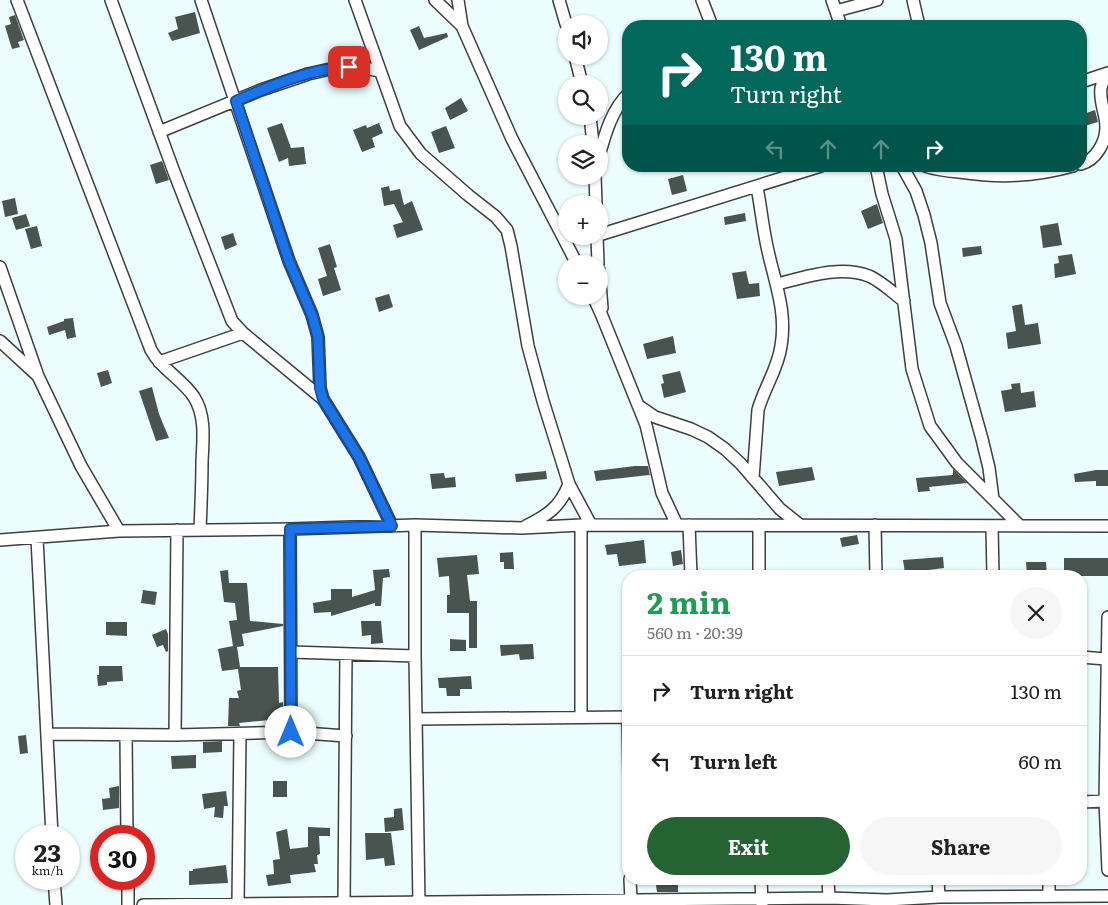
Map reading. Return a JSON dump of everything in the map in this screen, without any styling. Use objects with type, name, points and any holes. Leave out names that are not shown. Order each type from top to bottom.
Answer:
[{"type":"street","points":[[17,0],[151,350],[159,362],[187,387],[196,400],[202,416],[200,530]]},
{"type":"street","points":[[111,0],[159,132],[232,321],[243,333],[323,399]]},
{"type":"street","points":[[202,0],[289,261],[312,315],[318,337],[320,388],[323,399],[359,457],[392,526]]},
{"type":"street","points":[[355,0],[400,126],[421,154],[496,217],[507,230],[528,346],[569,484],[586,525],[581,717]]},
{"type":"street","points":[[435,0],[462,26]]},
{"type":"street","points":[[458,0],[462,26],[512,139],[572,255]]},
{"type":"street","points":[[559,0],[563,15]]},
{"type":"street","points":[[702,0],[710,20]]},
{"type":"street","points":[[839,20],[834,6],[877,0]]},
{"type":"street","points":[[913,0],[918,20]]},
{"type":"street","points":[[159,132],[308,74],[339,67],[360,67],[379,71]]},
{"type":"street","points":[[1087,80],[1108,73]]},
{"type":"street","points":[[1087,161],[1096,156],[1102,145],[1106,128],[1100,99],[1101,86],[1108,73]]},
{"type":"street","points":[[604,135],[622,100]]},
{"type":"street","points":[[608,233],[803,172]]},
{"type":"street","points":[[877,172],[896,239],[912,369],[930,426],[957,464],[1020,526]]},
{"type":"street","points":[[905,172],[916,191],[924,216],[931,243],[940,304],[956,346],[982,439],[989,468],[993,499]]},
{"type":"street","points":[[961,172],[1004,177],[1053,172]]},
{"type":"street","points":[[753,478],[758,410],[772,378],[781,347],[784,322],[777,284],[767,249],[757,187]]},
{"type":"street","points":[[0,267],[38,376],[81,466],[119,531]]},
{"type":"street","points":[[777,284],[824,273],[860,273],[871,277],[904,301]]},
{"type":"street","points":[[597,305],[646,425],[662,493],[677,525]]},
{"type":"street","points":[[601,305],[602,316]]},
{"type":"street","points":[[159,362],[243,333]]},
{"type":"street","points":[[0,341],[38,376]]},
{"type":"street","points":[[639,406],[655,418],[691,429],[708,437],[736,459],[780,509],[800,525]]},
{"type":"street","points":[[522,528],[553,510],[564,498],[569,484]]},
{"type":"street","points":[[415,525],[419,904]]},
{"type":"street","points":[[0,540],[119,531],[415,525],[522,528],[586,525],[1108,526]]},
{"type":"street","points":[[689,525],[691,570]]},
{"type":"street","points":[[759,525],[759,570]]},
{"type":"street","points":[[875,525],[876,570]]},
{"type":"street","points":[[992,527],[992,570]]},
{"type":"street","points":[[290,529],[291,732]]},
{"type":"street","points":[[175,735],[177,530]]},
{"type":"street","points":[[37,538],[51,825]]},
{"type":"street","points":[[1108,617],[1106,659],[1107,785],[1105,801],[1108,870]]},
{"type":"street","points":[[291,652],[415,656]]},
{"type":"street","points":[[344,903],[346,654]]},
{"type":"street","points":[[1087,657],[1106,659]]},
{"type":"street","points":[[416,720],[622,716]]},
{"type":"street","points":[[47,734],[175,735],[291,732],[346,736]]},
{"type":"street","points":[[238,903],[240,734]]},
{"type":"street","points":[[126,735],[127,825]]},
{"type":"street","points":[[1087,802],[1105,801]]},
{"type":"street","points":[[630,885],[631,900]]},
{"type":"street","points":[[762,885],[762,902]]},
{"type":"street","points":[[828,885],[829,898]]},
{"type":"street","points":[[938,885],[939,897]]},
{"type":"street","points":[[1050,885],[1050,896]]},
{"type":"street","points":[[55,890],[56,905]]},
{"type":"street","points":[[128,890],[128,905]]},
{"type":"street","points":[[143,905],[238,903],[419,904],[631,900],[762,902],[829,898],[887,902],[939,897],[995,901],[1050,896],[1108,896]]},
{"type":"building","points":[[195,12],[200,33],[172,41],[168,33],[178,29],[175,17]]},
{"type":"building","points":[[15,15],[24,40],[18,42],[20,47],[12,49],[5,26],[11,24],[9,17]]},
{"type":"building","points":[[419,26],[424,38],[447,33],[448,37],[419,50],[410,30]]},
{"type":"building","points":[[461,98],[468,111],[450,120],[445,108]]},
{"type":"building","points":[[1095,110],[1098,122],[1087,125],[1087,113]]},
{"type":"building","points":[[282,123],[291,148],[304,147],[306,164],[289,166],[288,158],[279,162],[267,128]]},
{"type":"building","points":[[379,123],[383,133],[372,138],[375,147],[362,152],[353,130],[366,125],[367,128]]},
{"type":"building","points":[[446,126],[455,148],[439,153],[431,132]]},
{"type":"building","points":[[162,161],[169,180],[156,184],[150,165]]},
{"type":"building","points":[[683,175],[687,191],[672,195],[668,179]]},
{"type":"building","points":[[389,186],[390,191],[400,189],[404,205],[412,201],[423,230],[397,238],[393,225],[403,222],[394,204],[384,206],[381,188]]},
{"type":"building","points":[[15,198],[18,214],[5,217],[2,201]]},
{"type":"building","points":[[877,204],[883,223],[868,229],[861,211]]},
{"type":"building","points":[[745,213],[746,221],[725,225],[724,217]]},
{"type":"building","points":[[26,214],[30,226],[16,230],[12,218]]},
{"type":"building","points":[[1058,223],[1062,245],[1043,248],[1040,226]]},
{"type":"building","points":[[37,226],[42,246],[31,249],[25,229]]},
{"type":"building","points":[[233,233],[237,245],[225,250],[221,237]]},
{"type":"building","points":[[330,244],[337,267],[334,268],[341,290],[323,296],[318,279],[327,276],[318,248]]},
{"type":"building","points":[[981,246],[982,254],[963,257],[962,248]]},
{"type":"building","points":[[1072,254],[1076,274],[1055,278],[1054,264],[1059,263],[1058,256]]},
{"type":"building","points":[[746,271],[749,284],[759,283],[760,296],[737,299],[732,273]]},
{"type":"building","points":[[389,294],[393,307],[379,312],[375,298]]},
{"type":"building","points":[[1022,304],[1025,325],[1038,323],[1041,344],[1008,349],[1006,333],[1016,331],[1012,306]]},
{"type":"building","points":[[73,318],[76,337],[67,339],[65,330],[49,335],[47,327],[64,321],[64,319]]},
{"type":"building","points":[[673,336],[676,353],[647,359],[643,344]]},
{"type":"building","points":[[108,370],[112,383],[101,387],[97,373]]},
{"type":"building","points":[[680,371],[686,392],[664,398],[661,384],[664,383],[662,375]]},
{"type":"building","points":[[1020,383],[1021,393],[1034,391],[1036,407],[1005,412],[1001,391],[1012,389],[1011,384]]},
{"type":"building","points":[[152,387],[159,414],[169,438],[156,441],[139,391]]},
{"type":"building","points":[[648,466],[650,476],[596,481],[594,471]]},
{"type":"building","points":[[812,467],[815,480],[779,486],[776,472]]},
{"type":"building","points":[[953,469],[967,483],[929,487],[930,491],[918,492],[916,478],[953,475]]},
{"type":"building","points":[[1108,470],[1108,486],[1096,486],[1096,481],[1075,482],[1074,474]]},
{"type":"building","points":[[546,471],[547,479],[516,482],[515,474]]},
{"type":"building","points":[[444,473],[445,478],[455,477],[456,487],[432,489],[430,474]]},
{"type":"building","points":[[857,535],[859,544],[842,547],[840,538]]},
{"type":"building","points":[[644,540],[646,563],[619,566],[617,554],[607,555],[605,545]]},
{"type":"building","points":[[681,550],[683,564],[673,566],[671,552]]},
{"type":"building","points":[[513,552],[514,569],[504,569],[504,562],[500,562],[500,553]]},
{"type":"building","points":[[477,555],[479,574],[467,575],[470,601],[477,601],[477,648],[469,648],[469,613],[447,613],[447,595],[450,595],[449,576],[439,577],[437,558]]},
{"type":"building","points":[[943,557],[944,568],[905,570],[903,560]]},
{"type":"building","points":[[1064,558],[1108,558],[1108,576],[1087,576],[1087,570],[1064,570]]},
{"type":"building","points":[[1026,562],[1046,562],[1047,570],[1027,570]]},
{"type":"building","points":[[389,569],[390,577],[383,578],[381,606],[375,606],[375,603],[331,616],[331,612],[314,613],[313,603],[331,600],[331,589],[352,589],[352,597],[375,590],[373,570]]},
{"type":"building","points":[[228,570],[229,583],[247,583],[250,621],[283,624],[283,626],[242,634],[244,646],[237,647],[240,667],[278,667],[279,703],[283,702],[283,725],[271,725],[270,720],[239,723],[240,726],[228,726],[229,698],[239,698],[237,691],[241,690],[238,669],[222,671],[218,649],[233,646],[229,621],[237,620],[235,603],[224,602],[220,571]]},
{"type":"building","points":[[143,590],[157,592],[155,605],[141,603]]},
{"type":"building","points":[[361,621],[381,621],[383,643],[371,644],[371,635],[362,636]]},
{"type":"building","points":[[106,622],[127,622],[127,636],[106,635]]},
{"type":"building","points":[[166,629],[168,634],[168,651],[166,652],[163,645],[157,647],[152,635]]},
{"type":"building","points":[[450,639],[466,640],[466,651],[450,651]]},
{"type":"building","points":[[533,644],[534,659],[520,660],[519,654],[501,656],[500,645]]},
{"type":"building","points":[[99,666],[122,666],[123,681],[107,682],[107,685],[98,686],[97,675],[99,675]]},
{"type":"building","points":[[471,676],[472,689],[460,689],[460,696],[447,696],[446,688],[439,688],[438,678]]},
{"type":"building","points":[[26,735],[28,753],[20,754],[18,736]]},
{"type":"building","points":[[277,740],[292,740],[293,752],[279,753]]},
{"type":"building","points":[[222,741],[222,752],[203,753],[203,742]]},
{"type":"building","points":[[196,755],[196,768],[172,769],[171,756]]},
{"type":"building","points":[[273,781],[287,781],[287,797],[273,797]]},
{"type":"building","points":[[119,786],[119,808],[103,810],[102,799],[110,798],[109,788]]},
{"type":"building","points":[[226,791],[228,806],[224,806],[223,818],[214,817],[215,807],[204,809],[202,794]]},
{"type":"building","points":[[402,808],[404,830],[385,832],[384,818],[394,817],[394,809]]},
{"type":"building","points":[[308,827],[330,828],[330,836],[319,836],[320,854],[317,855],[318,864],[314,864],[316,872],[290,875],[291,883],[268,886],[266,875],[274,874],[273,860],[280,859],[276,832],[287,829],[290,849],[308,847]]},
{"type":"building","points":[[365,833],[391,833],[395,865],[385,866],[384,858],[366,860]]},
{"type":"building","points":[[226,865],[228,883],[189,885],[189,871]]},
{"type":"building","points":[[656,885],[678,885],[678,892],[657,892]]},
{"type":"route","points":[[291,732],[290,529],[392,526],[359,457],[323,399],[320,388],[318,337],[312,315],[289,261],[236,101],[261,90],[308,74],[339,67],[349,67]]}]
